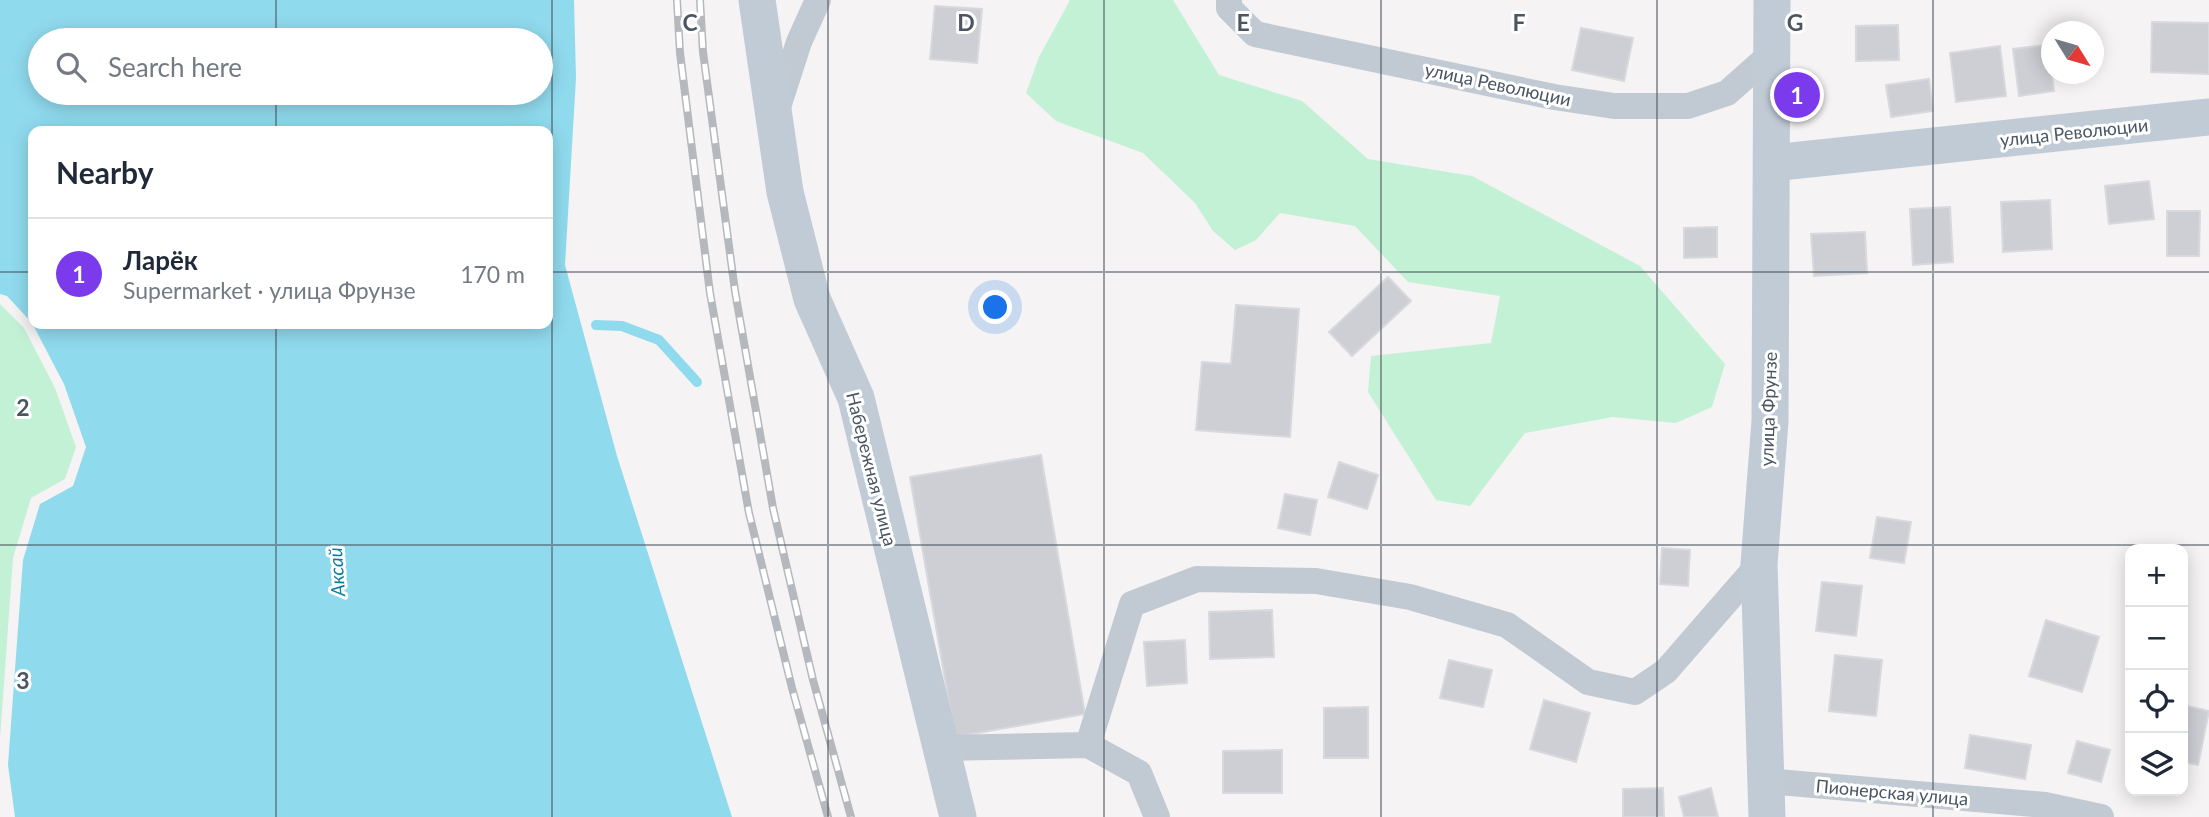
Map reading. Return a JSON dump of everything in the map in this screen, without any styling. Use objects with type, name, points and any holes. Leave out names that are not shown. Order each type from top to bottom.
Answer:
[{"type":"street","name":"Набережная улица","points":[[757,0],[785,192],[812,299],[856,398],[958,817]]},
{"type":"street","points":[[774,121],[799,42],[818,0]]},
{"type":"street","name":"улица Революции","points":[[1229,0],[1229,8],[1255,34],[1554,97],[1614,106],[1688,106],[1727,93],[1771,54]]},
{"type":"street","name":"улица Фрунзе","points":[[1767,817],[1759,564],[1770,421],[1772,0]]},
{"type":"street","name":"улица Революции","points":[[1772,163],[2209,117]]},
{"type":"street","points":[[1088,745],[1132,604],[1197,579],[1316,581],[1410,597],[1507,625],[1588,682],[1635,692],[1666,671],[1759,564]]},
{"type":"street","points":[[940,748],[1088,745],[1139,772],[1157,817]]},
{"type":"street","name":"Пионерская улица","points":[[1766,781],[2045,805],[2101,817]]},
{"type":"green space","points":[[1070,0],[1173,0],[1219,75],[1302,101],[1368,159],[1472,176],[1640,266],[1725,364],[1712,407],[1676,423],[1613,417],[1525,433],[1470,506],[1436,500],[1368,392],[1371,356],[1491,343],[1500,296],[1408,282],[1355,226],[1280,213],[1256,240],[1235,250],[1213,231],[1195,203],[1143,153],[1056,121],[1026,93],[1039,57]]},
{"type":"green space","points":[[0,304],[24,328],[55,388],[76,447],[65,479],[31,498],[13,558],[0,739]]},
{"type":"water","name":"Аксай","points":[[0,0],[574,0],[576,78],[565,265],[617,456],[732,817],[15,817],[8,765],[23,560],[40,504],[73,486],[86,447],[64,384],[35,329],[553,329],[553,126],[28,126],[28,319],[7,296],[0,294]]},
{"type":"building","points":[[935,6],[982,9],[977,63],[930,59]]},
{"type":"building","points":[[2152,22],[2209,23],[2209,74],[2151,72]]},
{"type":"building","points":[[1898,25],[1899,60],[1856,61],[1856,26]]},
{"type":"building","points":[[1581,28],[1633,38],[1624,81],[1572,70]]},
{"type":"building","points":[[2000,46],[2006,96],[1956,102],[1950,53]]},
{"type":"building","points":[[2041,46],[2041,84],[2053,84],[2054,91],[2019,96],[2013,49]]},
{"type":"building","points":[[1929,79],[1933,111],[1891,117],[1886,85]]},
{"type":"building","points":[[2149,181],[2154,219],[2109,224],[2105,186]]},
{"type":"building","points":[[2050,200],[2052,249],[2003,252],[2001,202]]},
{"type":"building","points":[[1950,207],[1953,262],[1913,265],[1910,209]]},
{"type":"building","points":[[2167,211],[2200,211],[2199,256],[2167,256]]},
{"type":"building","points":[[1717,227],[1717,257],[1684,258],[1684,228]]},
{"type":"building","points":[[1865,232],[1867,273],[1814,276],[1811,234]]},
{"type":"building","points":[[1388,277],[1411,301],[1352,356],[1329,332]]},
{"type":"building","points":[[1236,305],[1299,309],[1290,437],[1196,430],[1202,362],[1231,364]]},
{"type":"building","points":[[1041,455],[1085,714],[955,737],[910,477]]},
{"type":"building","points":[[1339,462],[1378,475],[1367,509],[1328,497]]},
{"type":"building","points":[[1285,494],[1317,500],[1310,535],[1278,528]]},
{"type":"building","points":[[1877,517],[1911,522],[1904,563],[1870,558]]},
{"type":"building","points":[[1662,548],[1690,550],[1688,586],[1660,584]]},
{"type":"building","points":[[1822,582],[1862,586],[1856,636],[1816,631]]},
{"type":"building","points":[[1272,610],[1274,657],[1210,659],[1209,612]]},
{"type":"building","points":[[2046,620],[2099,637],[2082,692],[2029,676]]},
{"type":"building","points":[[1185,640],[1187,683],[1147,686],[1144,642]]},
{"type":"building","points":[[1835,655],[1882,660],[1876,716],[1829,711]]},
{"type":"building","points":[[1449,660],[1492,670],[1483,707],[1440,698]]},
{"type":"building","points":[[1544,700],[1590,713],[1576,762],[1530,749]]},
{"type":"building","points":[[2188,706],[2209,711],[2198,765],[2188,763]]},
{"type":"building","points":[[1368,707],[1368,758],[1324,758],[1324,708]]},
{"type":"building","points":[[1970,735],[2031,745],[2025,779],[1965,768]]},
{"type":"building","points":[[2077,741],[2110,750],[2101,782],[2068,773]]},
{"type":"building","points":[[1282,750],[1282,793],[1223,793],[1223,751]]},
{"type":"building","points":[[1663,788],[1664,817],[1623,817],[1623,789]]},
{"type":"building","points":[[1711,788],[1718,817],[1684,817],[1679,797]]},
{"type":"waterway","points":[[596,325],[622,326],[659,340],[697,382]]},
{"type":"railway","points":[[677,0],[680,53],[710,293],[749,513],[792,688],[828,817]]},
{"type":"railway","points":[[700,0],[703,52],[735,291],[773,508],[813,680],[851,817]]},
{"type":"place","name":"Ларёк","points":[[1797,95]]}]
